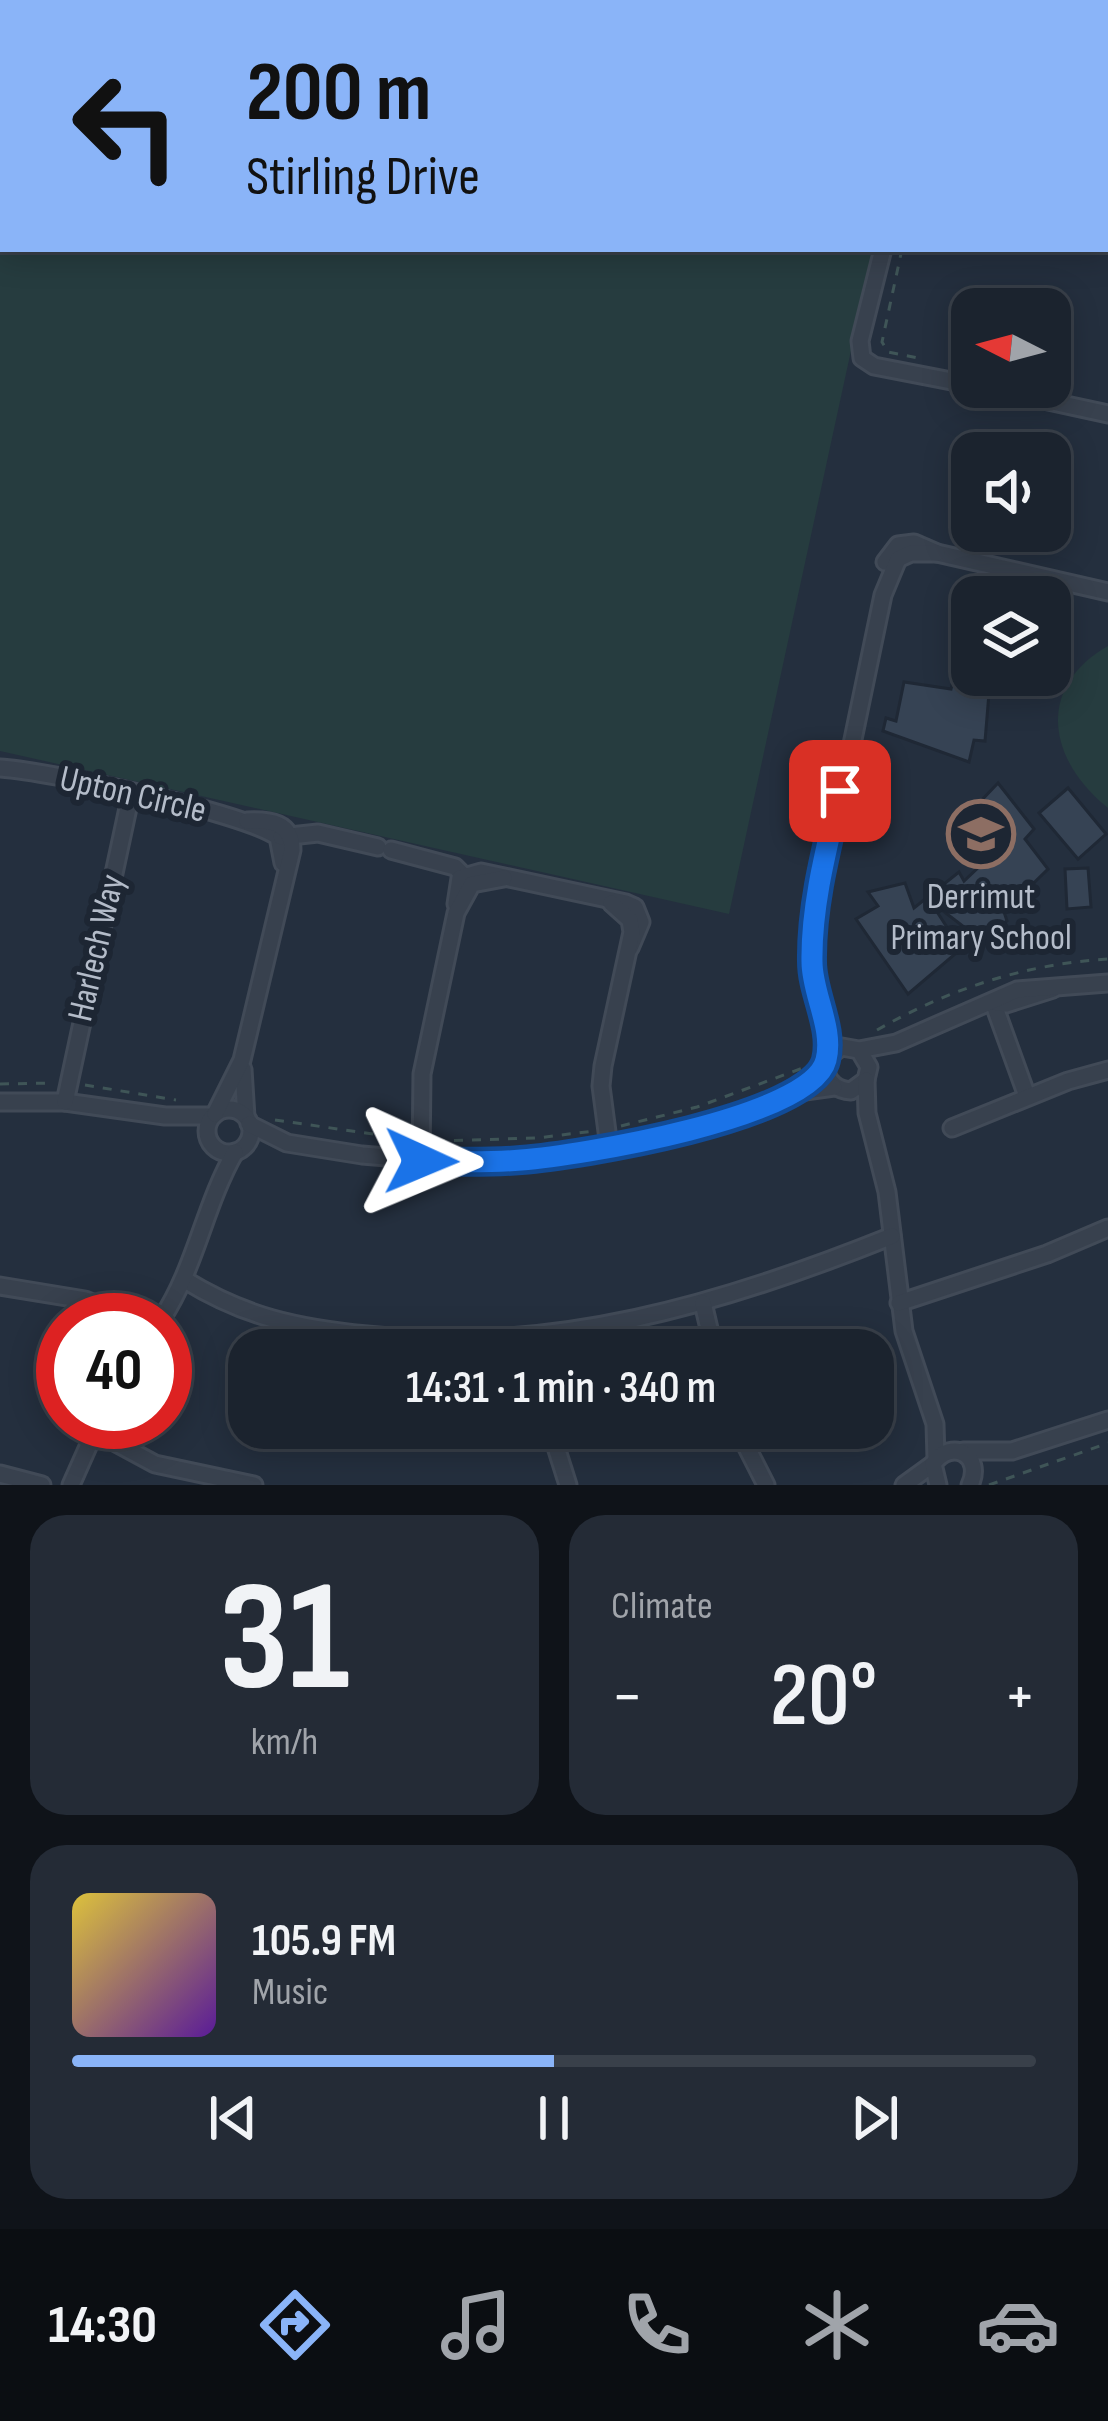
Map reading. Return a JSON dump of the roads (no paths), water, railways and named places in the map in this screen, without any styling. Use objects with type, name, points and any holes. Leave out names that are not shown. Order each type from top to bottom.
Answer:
[{"type":"street","points":[[882,252],[864,334],[868,351],[882,365],[951,380]]},
{"type":"street","points":[[1071,406],[1108,414]]},
{"type":"street","points":[[867,1112],[826,1077],[821,1063],[824,1020],[812,982],[816,910],[883,595],[898,559],[937,553],[1104,589]]},
{"type":"street","name":"Upton Circle","points":[[0,765],[247,820],[284,836]]},
{"type":"street","name":"Harlech Way","points":[[65,1102],[131,794]]},
{"type":"street","points":[[215,1189],[208,1126],[242,1060],[283,887],[284,836],[319,832],[439,861],[468,879]]},
{"type":"street","points":[[421,1161],[422,1075],[456,913],[456,887],[482,872],[611,903],[635,916],[603,1066],[609,1148]]},
{"type":"street","points":[[797,1092],[835,1050],[896,1042],[1017,989],[1108,983]]},
{"type":"street","points":[[993,1002],[1027,1096]]},
{"type":"street","points":[[824,1020],[868,1060],[867,1112],[887,1192],[904,1331],[934,1424],[938,1485]]},
{"type":"street","points":[[165,1116],[222,1151],[287,1143],[421,1161],[520,1161],[689,1131],[797,1092],[851,1091],[896,1042]]},
{"type":"street","points":[[177,1293],[215,1189],[250,1137],[254,1120],[242,1060]]},
{"type":"street","points":[[952,1128],[1027,1096],[1108,1070]]},
{"type":"street","points":[[0,1102],[65,1102],[165,1116],[214,1115],[228,1109],[287,1143]]},
{"type":"street","points":[[899,1303],[1047,1254],[1108,1228]]},
{"type":"street","points":[[600,1329],[703,1303],[892,1236]]},
{"type":"street","points":[[185,1280],[239,1311],[330,1329]]},
{"type":"street","points":[[0,1286],[43,1293]]},
{"type":"street","points":[[703,1303],[709,1329]]},
{"type":"street","points":[[904,1485],[946,1450],[1012,1451],[1108,1420]]},
{"type":"street","points":[[934,1424],[973,1461],[974,1484]]},
{"type":"street","points":[[70,1485],[86,1449]]},
{"type":"street","points":[[131,1449],[155,1464],[254,1485]]},
{"type":"street","points":[[557,1449],[568,1485]]},
{"type":"street","points":[[748,1449],[766,1485]]},
{"type":"street","points":[[974,1484],[1012,1451]]},
{"type":"street","points":[[0,1474],[42,1485]]},
{"type":"place","name":"Derrimut Primary School","points":[[981,834]]}]
